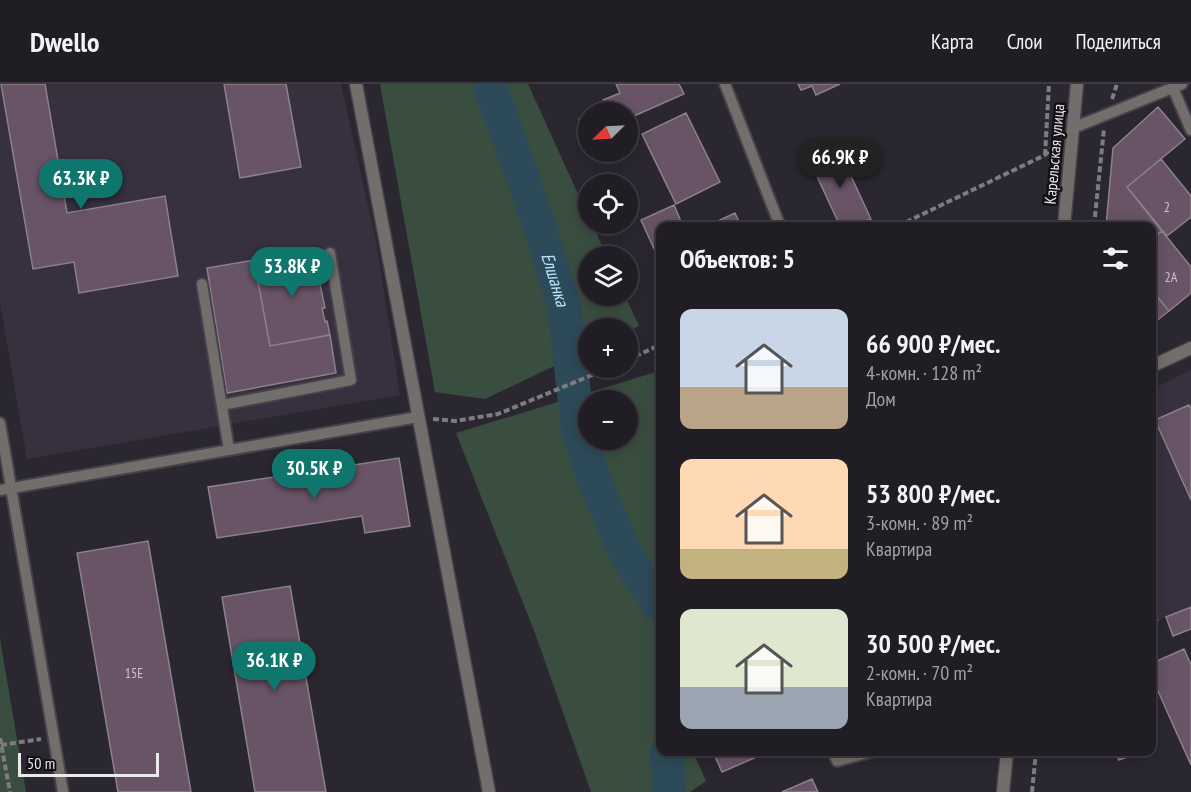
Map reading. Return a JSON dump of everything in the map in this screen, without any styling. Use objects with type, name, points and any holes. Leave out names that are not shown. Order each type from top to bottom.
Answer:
[{"type":"street","points":[[356,84],[489,792]]},
{"type":"street","name":"Карельская улица","points":[[1064,222],[1077,84]]},
{"type":"street","points":[[1156,364],[1191,348]]},
{"type":"street","points":[[1003,792],[1007,756]]},
{"type":"lane","points":[[724,84],[778,222]]},
{"type":"lane","points":[[1073,128],[1178,86],[1191,130]]},
{"type":"lane","points":[[222,405],[351,380],[330,253]]},
{"type":"lane","points":[[202,285],[229,450]]},
{"type":"lane","points":[[6,489],[418,417]]},
{"type":"lane","points":[[0,423],[6,489],[63,792]]},
{"type":"lane","points":[[835,756],[837,761],[856,756]]},
{"type":"path","points":[[1045,155],[1049,84]]},
{"type":"path","points":[[1094,222],[1106,115],[1117,84]]},
{"type":"path","points":[[906,222],[1045,155],[1073,128]]},
{"type":"path","points":[[638,355],[656,347]]},
{"type":"path","points":[[418,417],[455,421],[498,414],[585,378]]},
{"type":"path","points":[[1,745],[53,737]]},
{"type":"path","points":[[0,738],[10,792]]},
{"type":"path","points":[[1032,792],[1036,756]]},
{"type":"shaded area","points":[[0,84],[341,84],[376,241],[400,395],[27,459],[0,303]]},
{"type":"shaded area","points":[[1191,370],[1191,607],[1156,621],[1156,387]]},
{"type":"green space","points":[[380,84],[528,84],[578,194],[578,234],[597,234],[602,246],[578,246],[578,306],[630,306],[635,318],[578,318],[578,355],[485,399],[435,392]]},
{"type":"green space","points":[[656,372],[656,756],[695,756],[706,781],[690,792],[591,792],[535,633],[456,433],[578,396],[578,450],[638,450],[638,390],[597,390]]},
{"type":"green space","points":[[0,639],[26,792],[0,792]]},
{"type":"building","points":[[1,84],[45,84],[67,213],[165,196],[178,276],[79,293],[74,262],[33,269]]},
{"type":"building","points":[[224,84],[286,84],[301,167],[240,178]]},
{"type":"building","points":[[616,84],[679,84],[684,94],[638,114],[638,102],[604,102],[603,100],[620,93]]},
{"type":"building","points":[[798,84],[840,84],[816,95],[812,86],[801,90]]},
{"type":"building","points":[[1158,107],[1185,139],[1127,187],[1155,222],[1106,222],[1113,148]]},
{"type":"building","points":[[686,113],[720,182],[676,204],[642,134]]},
{"type":"building","points":[[838,148],[871,219],[863,222],[838,222],[810,161]]},
{"type":"building","points":[[1161,159],[1191,196],[1191,217],[1167,236],[1127,187]]},
{"type":"building","points":[[674,205],[681,222],[656,222],[656,253],[641,220]]},
{"type":"building","points":[[735,213],[739,222],[716,222]]},
{"type":"building","points":[[1156,223],[1162,231],[1156,236]]},
{"type":"building","points":[[1162,231],[1191,267],[1191,293],[1169,311],[1156,295],[1156,236]]},
{"type":"building","points":[[314,249],[317,279],[319,279],[325,308],[322,308],[330,335],[270,346],[254,260]]},
{"type":"building","points":[[254,260],[270,346],[330,335],[336,373],[227,393],[207,268]]},
{"type":"building","points":[[1156,295],[1169,311],[1156,321]]},
{"type":"building","points":[[1189,405],[1191,409],[1191,500],[1156,422],[1156,420]]},
{"type":"building","points":[[399,458],[410,526],[365,533],[362,516],[217,538],[208,487]]},
{"type":"building","points":[[148,541],[191,792],[118,792],[77,553]]},
{"type":"building","points":[[290,586],[326,792],[255,792],[222,597]]},
{"type":"building","points":[[1191,607],[1191,629],[1173,636],[1166,617]]},
{"type":"building","points":[[1184,649],[1191,665],[1191,765],[1156,686],[1156,661]]},
{"type":"building","points":[[715,756],[759,756],[722,772]]},
{"type":"building","points":[[1117,756],[1130,756],[1119,760]]},
{"type":"building","points":[[812,779],[818,792],[782,792]]},
{"type":"waterway","name":"Елшанка","points":[[491,84],[538,221],[564,306],[578,428],[593,477],[628,558],[656,601]]},
{"type":"waterway","name":"Елшанка","points":[[667,756],[669,792]]}]
